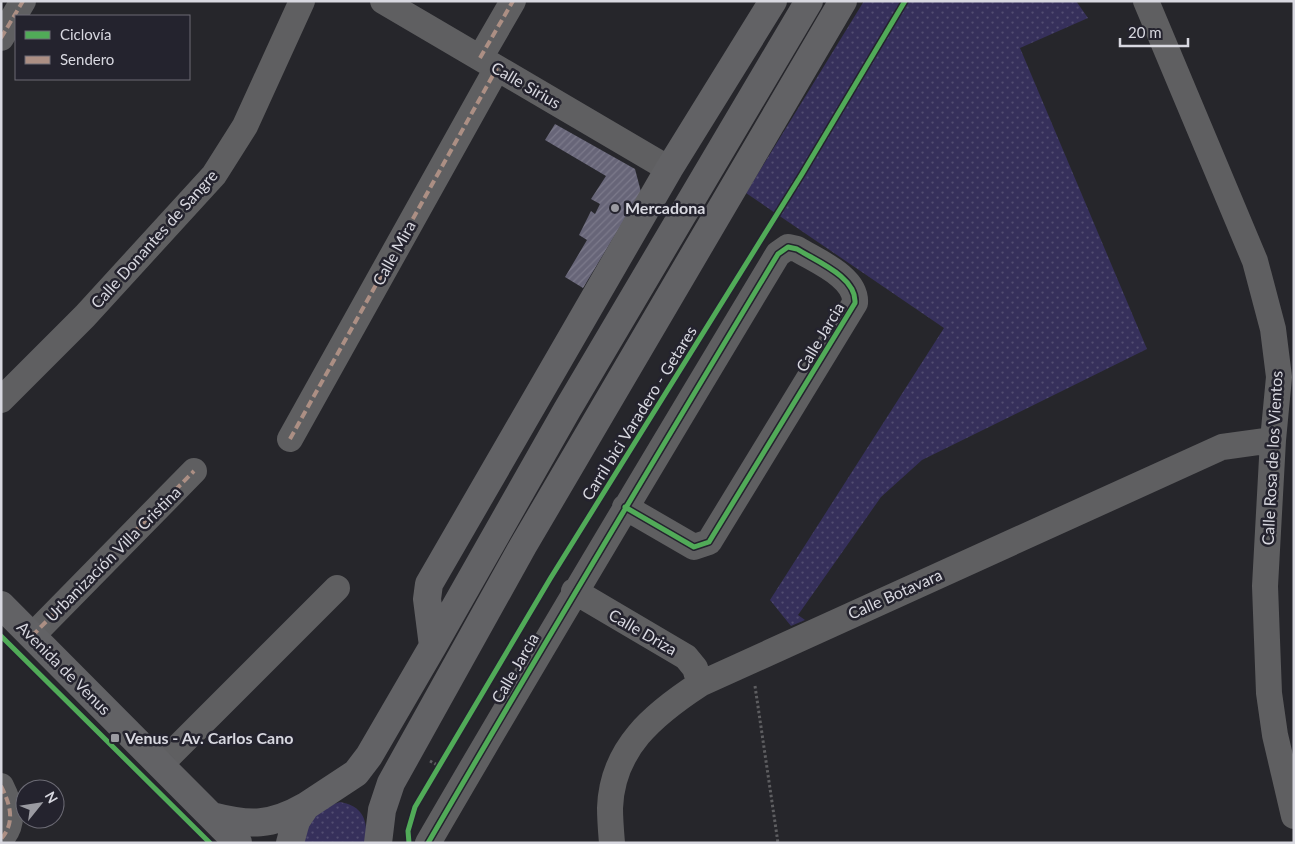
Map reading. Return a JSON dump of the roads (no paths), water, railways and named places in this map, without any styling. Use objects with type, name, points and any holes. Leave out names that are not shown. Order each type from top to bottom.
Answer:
[{"type":"street","points":[[1,38],[23,1]]},
{"type":"street","name":"Calle Donantes de Sangre","points":[[1,400],[85,316],[214,175],[245,126],[302,1]]},
{"type":"street","name":"Calle Sirius","points":[[383,1],[669,169]]},
{"type":"street","name":"Calle Mira","points":[[290,439],[489,63],[513,1]]},
{"type":"street","points":[[434,646],[427,598],[429,584],[669,169],[773,1]]},
{"type":"street","points":[[212,816],[245,822],[272,822],[306,806],[322,793],[334,789],[356,773],[369,756],[434,646],[567,410],[809,1]]},
{"type":"street","points":[[380,834],[385,798],[391,783],[523,546],[843,1]]},
{"type":"street","name":"Calle Rosa de los Vientos","points":[[1146,1],[1255,261],[1264,289],[1273,329],[1279,378],[1273,440],[1265,586],[1269,693],[1275,735],[1294,816]]},
{"type":"street","name":"Calle Jarcia","points":[[428,843],[574,591],[780,251],[788,247],[797,249],[848,281],[854,291],[855,303],[709,542],[694,547],[625,507]]},
{"type":"street","name":"Calle Botavara","points":[[612,843],[610,808],[614,781],[628,748],[647,724],[672,703],[700,684],[1222,447],[1273,440]]},
{"type":"street","name":"Urbanización Villa Cristina","points":[[32,636],[194,471]]},
{"type":"street","points":[[160,765],[337,588]]},
{"type":"street","name":"Calle Driza","points":[[574,591],[686,657],[696,668],[700,684]]},
{"type":"street","name":"Avenida de Venus","points":[[1,605],[238,843]]},
{"type":"street","points":[[1,786],[10,809],[11,821],[8,832],[1,839]]},
{"type":"street","points":[[334,789],[348,789],[360,793],[370,801],[378,812],[380,834]]},
{"type":"street","points":[[290,843],[296,821],[306,806]]},
{"type":"place","name":"Mercadona","points":[[615,208]]},
{"type":"place","name":"Venus - Av. Carlos Cano","points":[[115,738]]}]
